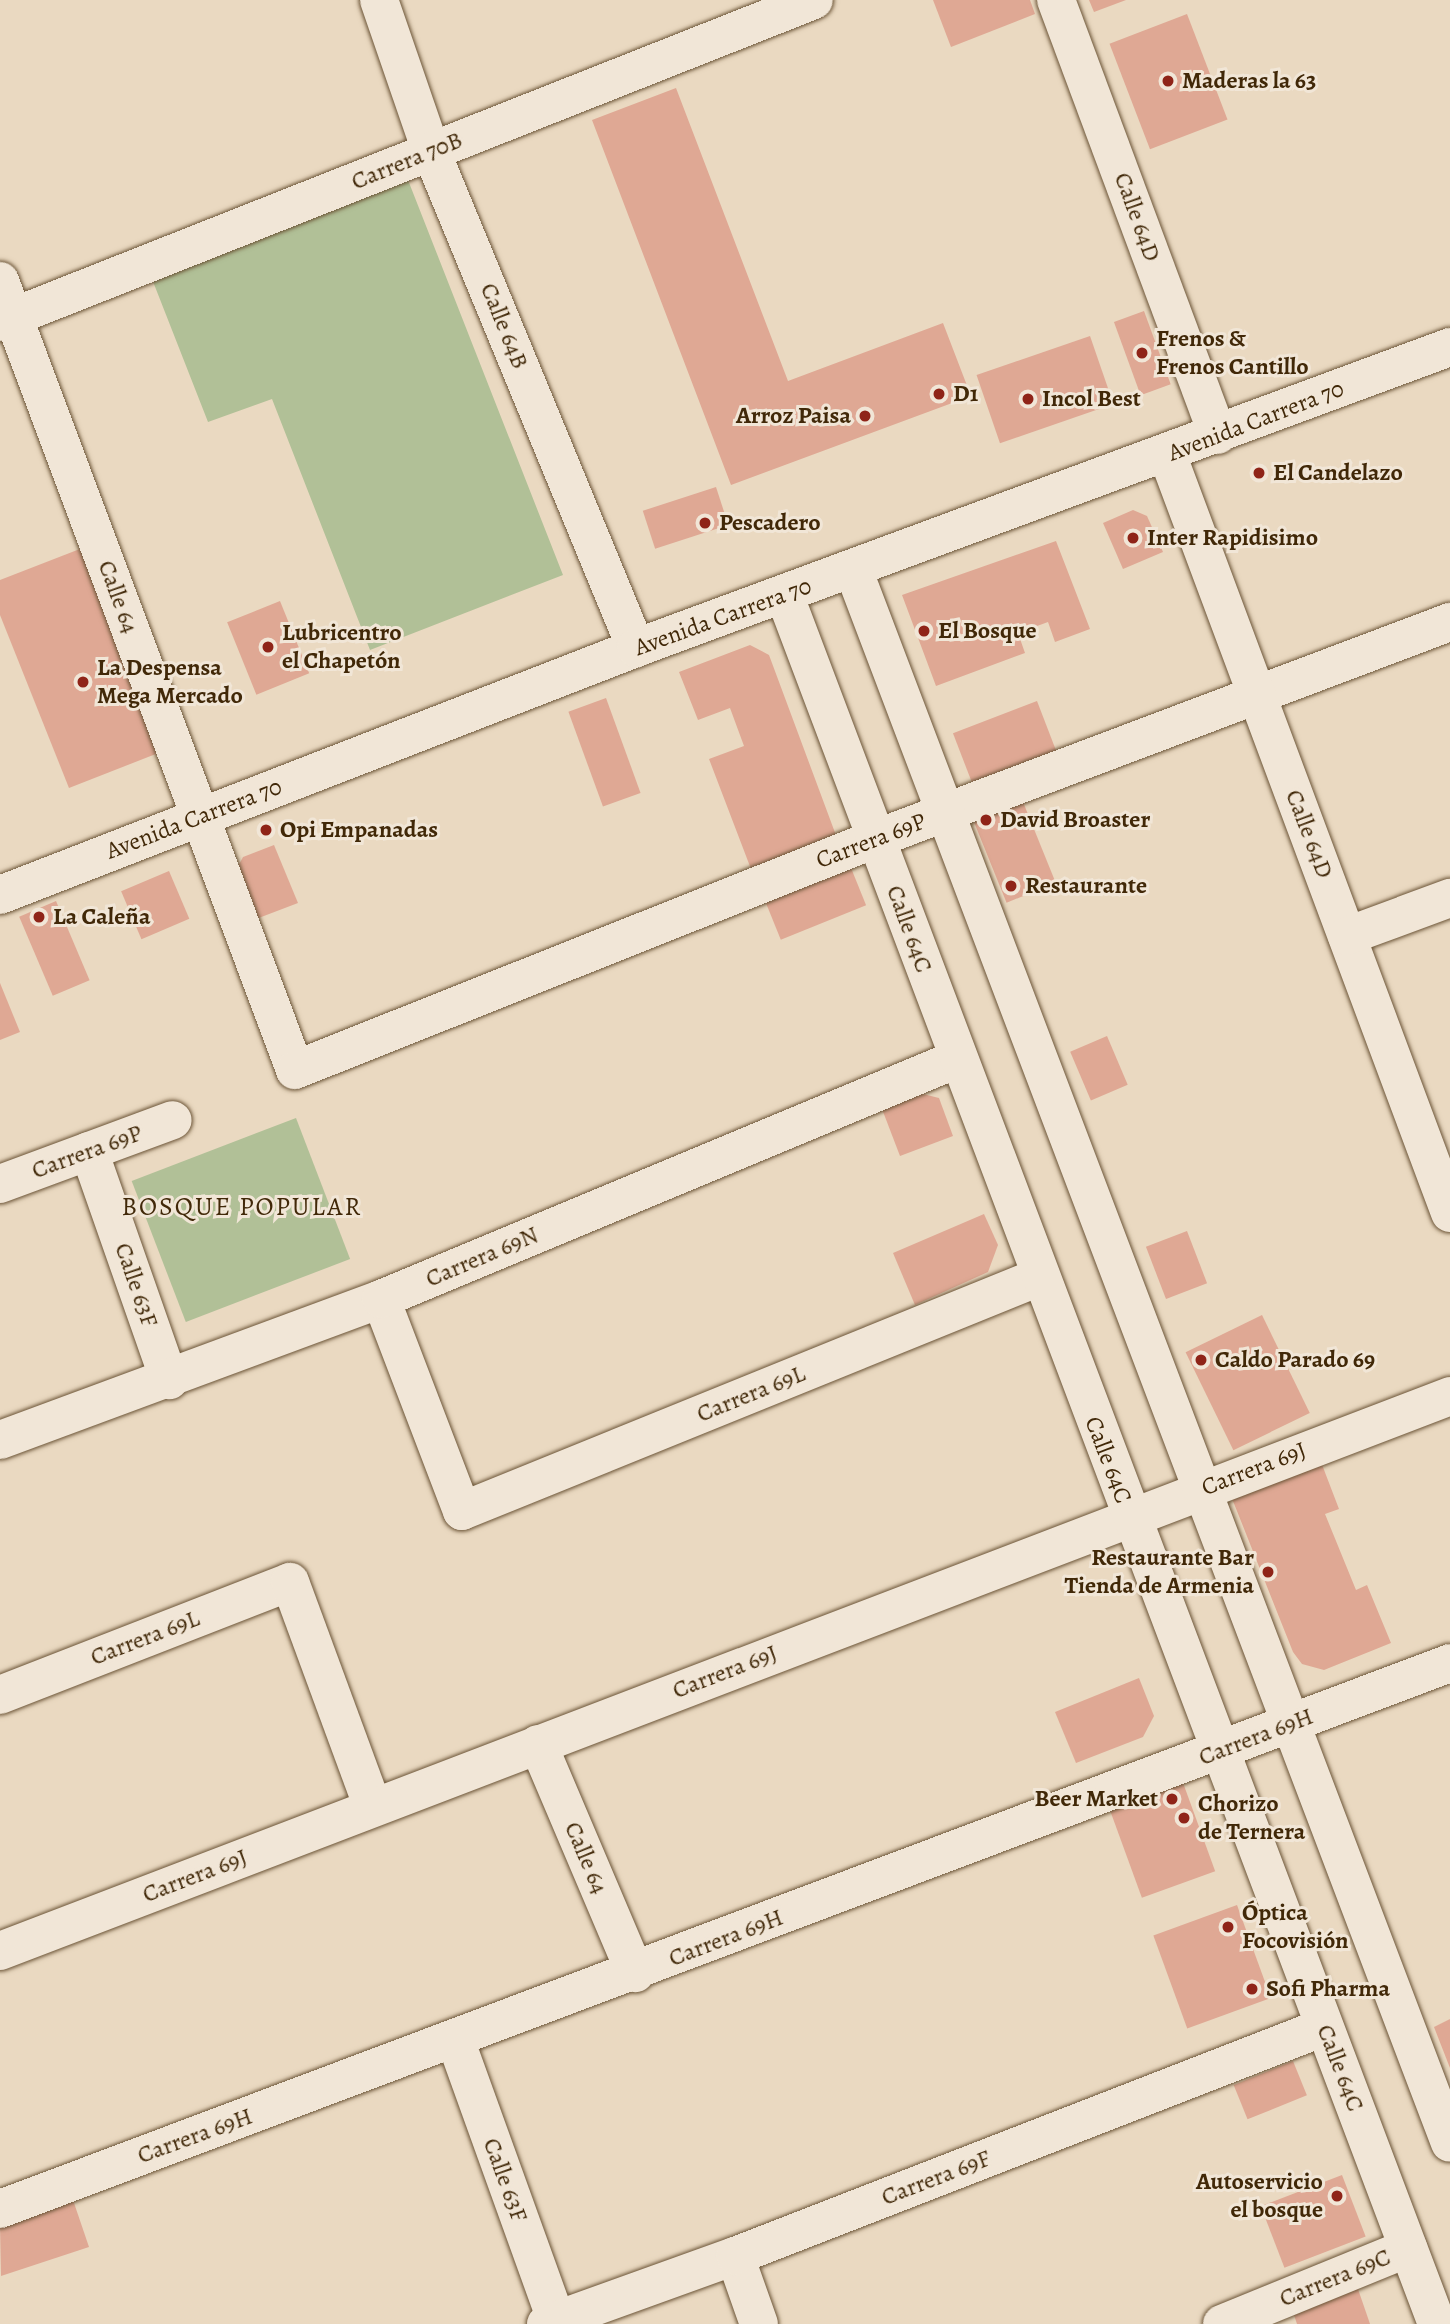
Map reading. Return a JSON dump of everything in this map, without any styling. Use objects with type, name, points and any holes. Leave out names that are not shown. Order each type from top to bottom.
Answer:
[{"type":"street","name":"Calle 64B","points":[[379,0],[431,151],[636,648]]},
{"type":"street","name":"Carrera 70B","points":[[7,319],[814,0]]},
{"type":"street","name":"Calle 64D","points":[[1056,0],[1218,435]]},
{"type":"street","name":"Calle 64","points":[[0,281],[7,319],[295,1070]]},
{"type":"street","name":"Avenida Carrera 70","points":[[0,895],[636,648],[1167,454],[1450,346]]},
{"type":"street","name":"Calle 64D","points":[[1167,454],[1347,936],[1440,1158],[1450,1213]]},
{"type":"street","points":[[853,569],[1450,2143]]},
{"type":"street","name":"Calle 64C","points":[[784,594],[1129,1516],[1437,2324]]},
{"type":"street","name":"Carrera 69P","points":[[295,1070],[875,839],[1450,622]]},
{"type":"street","points":[[1347,936],[1450,898]]},
{"type":"street","name":"Carrera 69N","points":[[0,1440],[169,1380],[381,1299],[957,1059]]},
{"type":"street","name":"Carrera 69P","points":[[0,1184],[173,1120]]},
{"type":"street","name":"Calle 63F","points":[[89,1151],[169,1380]]},
{"type":"street","name":"Carrera 69L","points":[[381,1299],[462,1511],[1039,1277]]},
{"type":"street","name":"Carrera 69J","points":[[0,1951],[1129,1516],[1450,1396]]},
{"type":"street","name":"Carrera 69L","points":[[0,1695],[290,1582],[373,1807]]},
{"type":"street","name":"Carrera 69H","points":[[0,2209],[635,1973],[1450,1663]]},
{"type":"street","name":"Calle 64","points":[[538,1744],[635,1973]]},
{"type":"street","name":"Carrera 69F","points":[[551,2322],[735,2256],[1324,2027]]},
{"type":"street","name":"Calle 63F","points":[[455,2039],[551,2322]]},
{"type":"street","name":"Carrera 69C","points":[[1222,2324],[1408,2248]]},
{"type":"street","points":[[735,2256],[759,2324]]},
{"type":"green space","points":[[408,180],[563,575],[370,650],[272,399],[208,422],[152,279]]},
{"type":"green space","points":[[296,1118],[350,1259],[186,1322],[132,1181]]},
{"type":"building","points":[[933,0],[1030,0],[1035,14],[951,47]]},
{"type":"building","points":[[1089,0],[1126,0],[1094,12]]},
{"type":"building","name":"Maderas la 63","points":[[1187,14],[1227,119],[1150,149],[1110,44]]},
{"type":"building","points":[[676,88],[788,381],[943,323],[971,396],[731,485],[592,120]]},
{"type":"building","name":"Frenos & Frenos Cantillo","points":[[1144,311],[1171,384],[1141,395],[1114,322]]},
{"type":"building","name":"Incol Best","points":[[1090,336],[1113,404],[1000,443],[977,375]]},
{"type":"building","points":[[716,487],[728,525],[655,549],[643,511]]},
{"type":"building","name":"Inter Rapidisimo","points":[[1133,510],[1147,516],[1163,552],[1123,569],[1103,523]]},
{"type":"building","points":[[1056,541],[1090,629],[1055,642],[1048,622],[1018,633],[1025,653],[936,686],[902,595]]},
{"type":"building","name":"La Despensa Mega Mercado","points":[[85,547],[166,750],[69,788],[0,615],[0,580]]},
{"type":"building","name":"Lubricentro el Chapetón","points":[[280,601],[309,673],[256,695],[227,622]]},
{"type":"building","points":[[750,645],[769,655],[837,838],[751,869],[709,759],[744,746],[730,708],[698,720],[679,672]]},
{"type":"building","points":[[606,698],[641,793],[603,807],[568,712]]},
{"type":"building","points":[[1037,701],[1057,752],[973,785],[953,733]]},
{"type":"building","points":[[1019,792],[1056,883],[1007,903],[970,812]]},
{"type":"building","points":[[274,845],[298,903],[251,921],[232,878],[243,857]]},
{"type":"building","points":[[847,858],[866,905],[781,940],[762,892]]},
{"type":"building","points":[[169,871],[189,919],[141,939],[121,891]]},
{"type":"building","points":[[56,901],[90,980],[53,996],[19,917]]},
{"type":"building","points":[[0,983],[20,1032],[0,1040]]},
{"type":"building","points":[[1107,1036],[1128,1085],[1091,1100],[1070,1052]]},
{"type":"building","points":[[923,1094],[939,1098],[953,1136],[900,1156],[882,1109]]},
{"type":"building","points":[[984,1214],[998,1245],[988,1272],[915,1305],[893,1253]]},
{"type":"building","points":[[1187,1231],[1207,1283],[1166,1299],[1146,1247]]},
{"type":"building","points":[[1262,1315],[1310,1413],[1233,1450],[1186,1352]]},
{"type":"building","points":[[1321,1462],[1339,1509],[1325,1514],[1356,1590],[1367,1585],[1391,1643],[1324,1670],[1302,1664],[1293,1652],[1231,1496]]},
{"type":"building","points":[[1139,1678],[1154,1716],[1143,1737],[1076,1763],[1055,1712]]},
{"type":"building","points":[[1182,1780],[1215,1871],[1142,1898],[1109,1807]]},
{"type":"building","points":[[1237,1905],[1271,1998],[1187,2028],[1153,1935]]},
{"type":"building","points":[[1450,2019],[1450,2068],[1434,2027]]},
{"type":"building","points":[[1293,2061],[1307,2095],[1248,2119],[1234,2085]]},
{"type":"building","points":[[1342,2175],[1366,2237],[1284,2268],[1261,2206]]},
{"type":"building","points":[[73,2200],[89,2247],[1,2276],[0,2225]]},
{"type":"building","points":[[1358,2289],[1370,2324],[1297,2324],[1293,2312]]},
{"type":"place","name":"Maderas la 63","points":[[1168,81]]},
{"type":"place","name":"Frenos & Frenos Cantillo","points":[[1142,353]]},
{"type":"place","name":"D1","points":[[939,394]]},
{"type":"place","name":"Incol Best","points":[[1028,399]]},
{"type":"place","name":"Arroz Paisa","points":[[865,416]]},
{"type":"place","name":"El Candelazo","points":[[1259,473]]},
{"type":"place","name":"Pescadero","points":[[705,523]]},
{"type":"place","name":"Inter Rapidisimo","points":[[1133,538]]},
{"type":"place","name":"El Bosque","points":[[924,631]]},
{"type":"place","name":"Lubricentro el Chapetón","points":[[268,647]]},
{"type":"place","name":"La Despensa Mega Mercado","points":[[83,682]]},
{"type":"place","name":"David Broaster","points":[[986,820]]},
{"type":"place","name":"Opi Empanadas","points":[[266,830]]},
{"type":"place","name":"Restaurante","points":[[1011,886]]},
{"type":"place","name":"La Caleña","points":[[39,917]]},
{"type":"place","name":"Caldo Parado 69","points":[[1201,1360]]},
{"type":"place","name":"Restaurante Bar Tienda de Armenia","points":[[1268,1572]]},
{"type":"place","name":"Beer Market","points":[[1172,1799]]},
{"type":"place","name":"Chorizo de Ternera","points":[[1184,1818]]},
{"type":"place","name":"Óptica Focovisión","points":[[1228,1927]]},
{"type":"place","name":"Sofi Pharma","points":[[1252,1989]]},
{"type":"place","name":"Autoservicio el bosque","points":[[1337,2196]]},
{"type":"district","name":"BOSQUE POPULAR","points":[[242,1207]]}]
